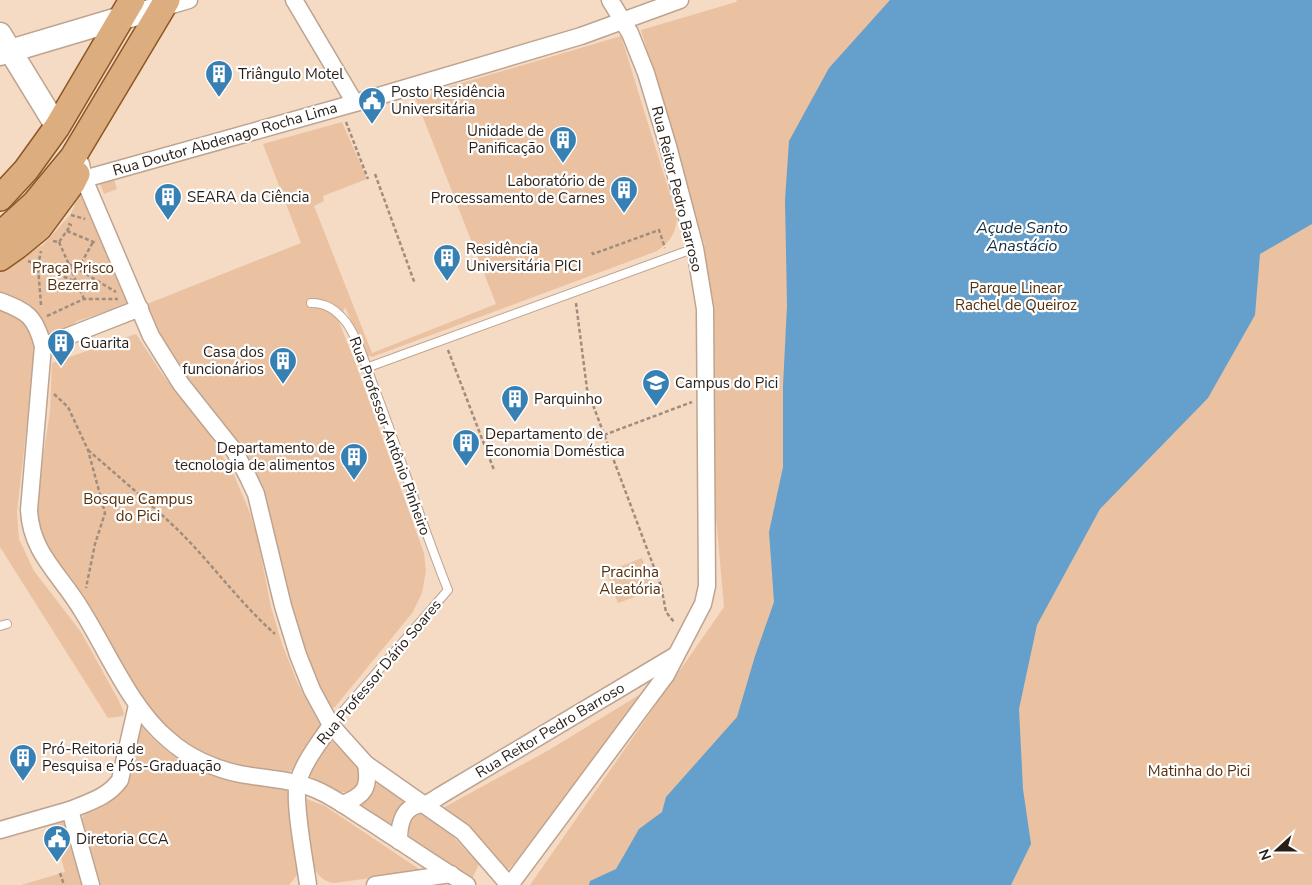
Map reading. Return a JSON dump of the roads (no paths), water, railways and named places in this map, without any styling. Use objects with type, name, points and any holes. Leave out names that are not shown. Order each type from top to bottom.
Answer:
[{"type":"main road","points":[[0,258],[39,228],[80,167],[165,4]]},
{"type":"main road","points":[[0,198],[26,170],[57,127],[127,9]]},
{"type":"main road","points":[[0,235],[35,203],[73,158],[80,167]]},
{"type":"main road","points":[[0,188],[26,170]]},
{"type":"street","points":[[57,127],[3,46],[127,9],[188,0]]},
{"type":"street","points":[[294,0],[347,105]]},
{"type":"street","name":"Rua Reitor Pedro Barroso","points":[[509,885],[666,675],[703,604],[707,586],[705,310],[695,248],[668,146],[646,73],[630,33],[610,0]]},
{"type":"street","name":"Rua Doutor Abdenago Rocha Lima","points":[[80,167],[347,105],[581,36],[680,0]]},
{"type":"street","points":[[80,167],[151,336],[181,384],[235,452],[256,494],[283,606],[298,655],[312,690],[331,725],[366,764],[463,832],[509,885]]},
{"type":"street","points":[[0,301],[28,314],[34,322],[43,346],[30,527],[45,559],[82,609],[137,705],[168,740],[188,755],[238,774],[298,783],[330,796],[468,885]]},
{"type":"street","points":[[43,346],[140,308]]},
{"type":"street","name":"Rua Reitor Pedro Barroso","points":[[399,841],[399,825],[409,808],[425,804],[676,655]]},
{"type":"street","points":[[0,830],[70,810],[101,797],[113,789],[120,780],[137,705]]},
{"type":"street","name":"Rua Professor Dário Soares","points":[[298,783],[316,748],[331,725]]},
{"type":"street","points":[[342,804],[358,797],[364,790],[368,783],[366,764]]},
{"type":"street","points":[[298,783],[299,816],[308,885]]},
{"type":"street","points":[[70,810],[91,885]]},
{"type":"street","points":[[375,885],[451,874]]},
{"type":"lane","points":[[366,368],[695,248]]},
{"type":"lane","name":"Rua Professor Antônio Pinheiro","points":[[311,303],[321,303],[331,307],[338,313],[352,332],[448,590]]},
{"type":"lane","name":"Rua Professor Dário Soares","points":[[331,725],[448,590]]},
{"type":"water","name":"Açude Santo Anastácio","points":[[890,0],[1312,0],[1312,224],[1260,254],[1255,315],[1208,398],[1100,509],[1037,625],[1019,709],[1023,789],[1031,844],[1011,885],[589,885],[590,881],[616,869],[639,829],[662,812],[666,797],[737,717],[755,656],[774,602],[769,532],[783,467],[783,386],[787,305],[785,200],[789,141],[829,68]]},
{"type":"place","name":"Triângulo Motel","points":[[219,98]]},
{"type":"place","name":"Posto Residência Universitária","points":[[372,125]]},
{"type":"place","name":"Unidade de Panificação","points":[[563,164]]},
{"type":"place","name":"Laboratório de Processamento de Carnes","points":[[624,214]]},
{"type":"place","name":"SEARA da Ciência","points":[[168,221]]},
{"type":"place","name":"Residência Universitária PICI","points":[[447,282]]},
{"type":"place","name":"Guarita","points":[[61,367]]},
{"type":"place","name":"Casa dos funcionários","points":[[283,385]]},
{"type":"place","name":"Campus do Pici","points":[[656,407]]},
{"type":"place","name":"Parquinho","points":[[515,423]]},
{"type":"place","name":"Departamento de Economia Doméstica","points":[[466,467]]},
{"type":"place","name":"Departamento de tecnologia de alimentos","points":[[354,481]]},
{"type":"place","name":"Pró-Reitoria de Pesquisa e Pós-Graduação","points":[[23,782]]},
{"type":"place","name":"Diretoria CCA","points":[[57,863]]},
{"type":"park label","name":"Praça Prisco Bezerra","points":[[73,276]]},
{"type":"park label","name":"Parque Linear Rachel de Queiroz","points":[[1016,296]]},
{"type":"park label","name":"Bosque Campus do Pici","points":[[138,508]]},
{"type":"park label","name":"Pracinha Aleatória","points":[[630,580]]},
{"type":"park label","name":"Matinha do Pici","points":[[1199,771]]}]
